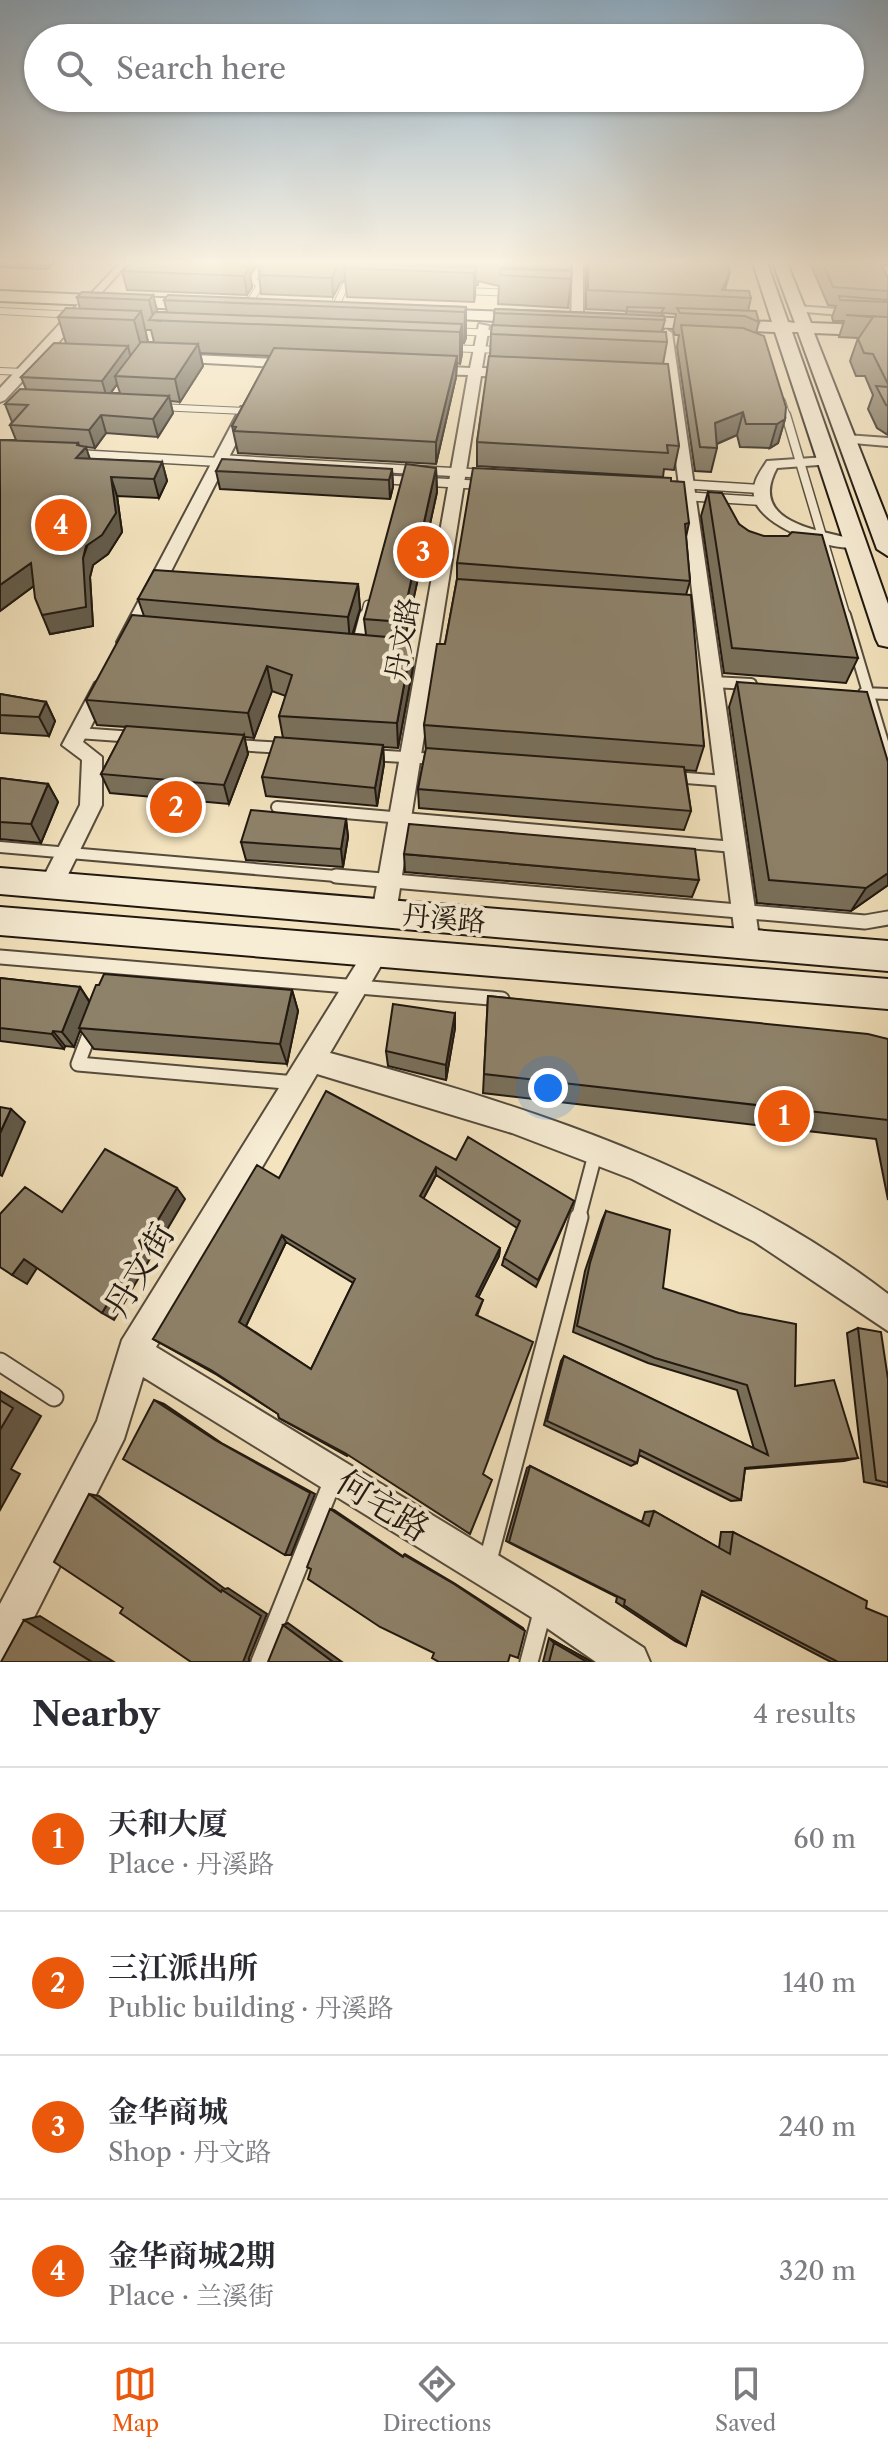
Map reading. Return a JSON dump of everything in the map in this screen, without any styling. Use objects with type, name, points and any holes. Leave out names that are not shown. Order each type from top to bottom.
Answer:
[{"type":"main road","points":[[645,341],[664,345],[705,341]]},
{"type":"main road","points":[[786,341],[888,639]]},
{"type":"main road","points":[[811,341],[888,549]]},
{"type":"main road","name":"丹溪路","points":[[0,881],[51,886],[387,897],[748,944],[888,956]]},
{"type":"main road","name":"丹溪路","points":[[0,921],[888,994]]},
{"type":"street","points":[[5,399],[23,372],[59,341]]},
{"type":"street","name":"丹文路","points":[[387,897],[411,758],[420,657],[446,596],[458,478],[484,341]]},
{"type":"street","points":[[664,345],[665,380],[695,613],[712,682],[748,944]]},
{"type":"street","points":[[159,358],[236,356],[270,363],[298,358],[310,364]]},
{"type":"street","points":[[51,886],[91,805],[92,757],[72,745],[115,663],[139,632],[270,363]]},
{"type":"street","points":[[416,369],[532,374]]},
{"type":"street","points":[[846,439],[888,442]]},
{"type":"street","points":[[827,461],[801,460],[772,464],[761,478],[761,495],[771,515],[793,528],[856,544]]},
{"type":"street","name":"丹文街","points":[[0,1643],[112,1427],[134,1352],[377,952]]},
{"type":"street","points":[[304,1072],[454,1098],[597,1149],[775,1235],[888,1315]]},
{"type":"street","name":"何宅路","points":[[134,1352],[544,1604],[630,1662]]},
{"type":"lane","points":[[436,348],[465,341]]},
{"type":"lane","points":[[495,341],[511,351]]},
{"type":"lane","points":[[0,371],[23,372]]},
{"type":"lane","points":[[778,390],[888,759]]},
{"type":"lane","points":[[155,406],[252,399]]},
{"type":"lane","points":[[62,453],[221,465],[405,469],[488,485]]},
{"type":"lane","points":[[398,495],[405,469]]},
{"type":"lane","points":[[371,479],[504,475]]},
{"type":"lane","points":[[678,490],[761,495]]},
{"type":"lane","points":[[356,651],[371,594]]},
{"type":"lane","points":[[341,650],[370,652]]},
{"type":"lane","points":[[712,682],[759,685]]},
{"type":"lane","points":[[853,692],[888,694]]},
{"type":"lane","points":[[78,733],[142,738]]},
{"type":"lane","points":[[221,744],[300,749]]},
{"type":"lane","points":[[363,754],[442,760]]},
{"type":"lane","points":[[662,776],[725,781]]},
{"type":"lane","points":[[277,807],[734,847]]},
{"type":"lane","points":[[0,847],[67,853],[387,897],[743,912],[865,922],[888,918]]},
{"type":"lane","points":[[0,957],[112,974],[356,987],[523,1000]]},
{"type":"lane","points":[[99,1009],[78,1064],[304,1072]]},
{"type":"lane","points":[[486,1568],[597,1149]]},
{"type":"lane","points":[[0,1362],[54,1397]]},
{"type":"lane","points":[[260,1662],[335,1475]]},
{"type":"lane","points":[[529,1662],[544,1604]]},
{"type":"building","points":[[683,341],[765,341],[786,407],[785,419],[777,424],[746,424],[743,412],[715,423],[717,448],[700,447]]},
{"type":"building","points":[[859,341],[888,341],[888,384],[873,354],[864,353]]},
{"type":"building","points":[[141,342],[198,344],[175,379],[115,376]]},
{"type":"building","points":[[54,343],[128,346],[102,381],[21,377]]},
{"type":"building","points":[[274,348],[457,356],[436,442],[234,431],[236,427],[232,426]]},
{"type":"building","points":[[489,356],[668,364],[679,446],[667,445],[668,453],[477,442]]},
{"type":"building","points":[[876,386],[888,387],[888,406],[886,405]]},
{"type":"building","points":[[20,389],[169,396],[153,419],[101,415],[89,430],[10,425],[28,405],[5,404]]},
{"type":"building","points":[[0,440],[78,443],[86,447],[76,458],[162,462],[154,479],[111,477],[116,513],[102,535],[86,546],[83,558],[86,607],[42,615],[35,598],[31,563],[0,585]]},
{"type":"building","points":[[222,459],[392,469],[389,480],[216,471]]},
{"type":"building","points":[[406,464],[436,468],[402,622],[364,619]]},
{"type":"building","points":[[473,468],[671,478],[671,481],[684,482],[689,523],[685,524],[690,581],[457,563]]},
{"type":"building","points":[[708,492],[722,493],[739,524],[749,531],[764,536],[788,536],[792,532],[822,535],[858,658],[732,648]]},
{"type":"building","points":[[154,570],[358,584],[348,617],[138,599]]},
{"type":"building","points":[[457,579],[691,595],[704,746],[424,725],[437,644],[445,644]]},
{"type":"building","points":[[132,615],[398,638],[398,641],[412,642],[397,723],[279,716],[292,675],[267,666],[248,713],[86,700]]},
{"type":"building","points":[[737,682],[867,692],[888,762],[888,873],[866,888],[769,880]]},
{"type":"building","points":[[0,694],[46,702],[39,717],[0,715]]},
{"type":"building","points":[[126,726],[244,735],[224,785],[101,774]]},
{"type":"building","points":[[275,737],[383,745],[375,788],[262,777]]},
{"type":"building","points":[[426,748],[684,767],[691,811],[418,789]]},
{"type":"building","points":[[0,778],[48,784],[31,824],[0,822]]},
{"type":"building","points":[[251,810],[346,819],[341,849],[241,842]]},
{"type":"building","points":[[409,824],[695,849],[699,880],[404,854]]},
{"type":"building","points":[[104,974],[292,990],[280,1044],[79,1028],[96,985],[99,985]]},
{"type":"building","points":[[0,978],[80,987],[62,1032],[53,1031],[52,1034],[0,1028]]},
{"type":"building","points":[[488,996],[868,1034],[888,1039],[888,1120],[484,1074]]},
{"type":"building","points":[[393,1004],[455,1013],[446,1065],[386,1051]]},
{"type":"building","points":[[326,1091],[456,1160],[468,1137],[574,1201],[538,1280],[504,1258],[520,1221],[436,1167],[420,1196],[500,1248],[476,1296],[483,1300],[476,1315],[533,1342],[483,1474],[492,1480],[470,1534],[345,1453],[279,1418],[278,1414],[211,1370],[153,1339],[257,1165],[279,1178]],"holes":[[[282,1235],[355,1279],[311,1369],[239,1322]]]},
{"type":"building","points":[[0,1107],[11,1109],[0,1133]]},
{"type":"building","points":[[105,1149],[177,1188],[102,1313],[24,1259],[12,1275],[0,1267],[0,1214],[25,1187],[62,1212]]},
{"type":"building","points":[[606,1211],[670,1230],[663,1288],[739,1313],[796,1324],[795,1386],[834,1380],[858,1458],[745,1468],[741,1500],[640,1450],[637,1463],[547,1421],[564,1356],[768,1455],[747,1385],[655,1358],[577,1326],[590,1263]]},
{"type":"building","points":[[858,1328],[881,1332],[888,1379],[888,1483],[876,1480]]},
{"type":"building","points":[[0,1400],[13,1408],[0,1430]]},
{"type":"building","points":[[154,1400],[215,1440],[310,1493],[285,1555],[123,1459]]},
{"type":"building","points":[[530,1466],[649,1526],[654,1511],[730,1554],[733,1532],[867,1601],[866,1608],[888,1617],[888,1662],[838,1662],[702,1591],[686,1646],[624,1605],[625,1600],[509,1542]]},
{"type":"building","points":[[89,1494],[221,1592],[261,1616],[243,1662],[191,1662],[120,1613],[123,1608],[54,1562]]},
{"type":"building","points":[[330,1509],[525,1631],[518,1658],[510,1655],[508,1662],[439,1662],[432,1658],[434,1653],[380,1627],[308,1579],[311,1569],[307,1567]]},
{"type":"building","points":[[24,1620],[92,1662],[1,1662]]},
{"type":"building","points":[[283,1625],[333,1662],[268,1662]]},
{"type":"building","points":[[554,1643],[587,1662],[549,1662]]},
{"type":"place","name":"金华商城2期","points":[[61,525]]},
{"type":"place","name":"金华商城","points":[[423,552]]},
{"type":"place","name":"三江派出所","points":[[176,807]]},
{"type":"place","name":"天和大厦","points":[[784,1116]]}]
